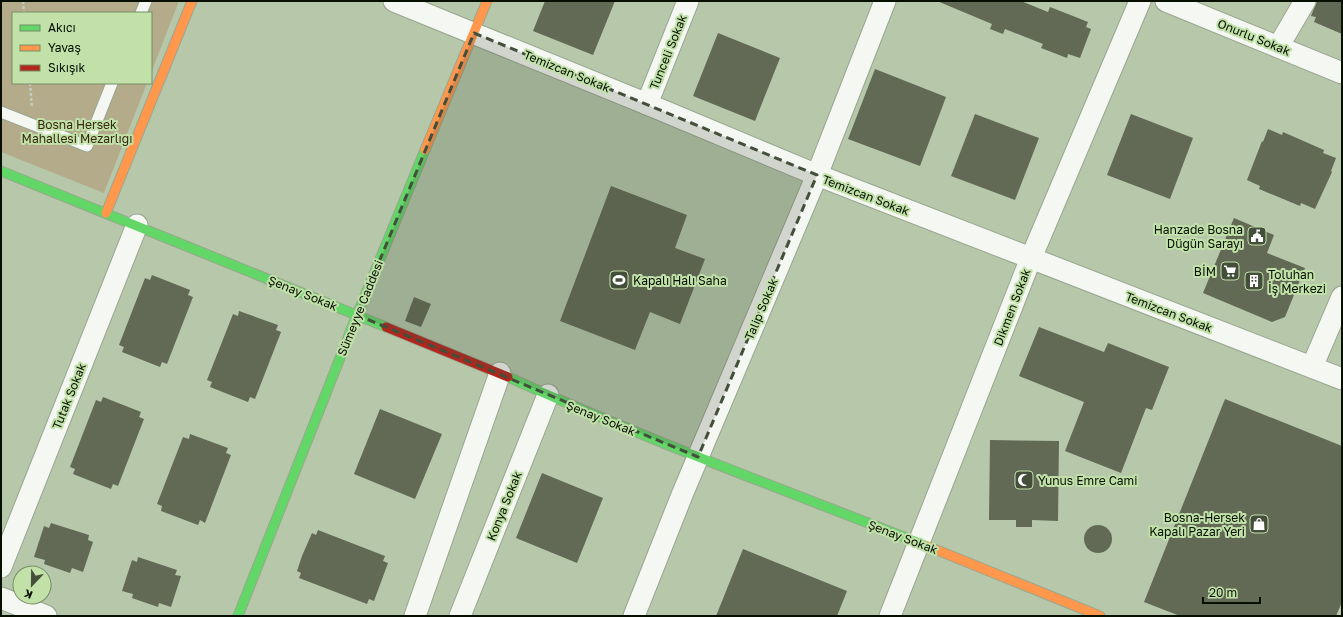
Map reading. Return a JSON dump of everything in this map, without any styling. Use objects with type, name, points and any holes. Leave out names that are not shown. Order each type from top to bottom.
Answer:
[{"type":"street","points":[[106,213],[192,1]]},
{"type":"street","name":"Temizcan Sokak","points":[[394,1],[817,175],[1342,380]]},
{"type":"street","name":"Sümeyye Caddesi","points":[[238,616],[357,315],[486,1]]},
{"type":"street","name":"Tunceli Sokak","points":[[647,104],[688,1]]},
{"type":"street","name":"Talip Sokak","points":[[634,616],[698,457],[817,175],[885,1]]},
{"type":"street","name":"Dikmen Sokak","points":[[890,616],[1031,258],[1140,1]]},
{"type":"street","name":"Onurlu Sokak","points":[[1166,1],[1342,73]]},
{"type":"street","points":[[1278,47],[1305,1]]},
{"type":"street","name":"Şenay Sokak","points":[[1,171],[500,373],[548,395],[698,457],[920,543],[1100,616]]},
{"type":"street","name":"Tutak Sokak","points":[[1,567],[137,225]]},
{"type":"street","points":[[1312,367],[1342,297]]},
{"type":"street","points":[[415,616],[500,373]]},
{"type":"street","name":"Konya Sokak","points":[[460,616],[548,395]]},
{"type":"street","points":[[1,598],[46,616]]},
{"type":"lane","points":[[141,12],[146,1]]},
{"type":"lane","points":[[1,112],[86,146],[112,84]]},
{"type":"path","points":[[23,1],[24,12]]},
{"type":"path","points":[[30,84],[34,125]]},
{"type":"highlighted area","points":[[474,33],[817,175],[698,457],[357,315]]},
{"type":"green space","name":"Bosna Hersek Mahallesi Mezarlığı","points":[[1,1],[179,1],[152,70],[152,12],[12,12],[12,84],[147,84],[104,193],[1,152]]},
{"type":"building","points":[[545,1],[615,1],[593,55],[533,31]]},
{"type":"building","points":[[937,1],[1021,1],[1048,12],[1050,7],[1088,22],[1086,27],[1091,29],[1080,58],[1068,54],[1067,58],[1041,48],[1043,44],[1005,29],[1003,34],[990,29],[992,24]]},
{"type":"building","points":[[1317,1],[1342,1],[1342,34],[1314,22],[1316,17],[1311,16]]},
{"type":"building","points":[[718,33],[780,58],[755,121],[693,96]]},
{"type":"building","points":[[875,69],[946,97],[920,166],[848,139]]},
{"type":"building","points":[[975,114],[1039,138],[1015,200],[951,176]]},
{"type":"building","points":[[1131,114],[1193,138],[1170,199],[1107,175]]},
{"type":"building","points":[[1268,129],[1282,135],[1283,132],[1324,150],[1323,153],[1336,158],[1331,171],[1332,172],[1315,209],[1301,203],[1300,206],[1259,189],[1260,186],[1247,180]]},
{"type":"building","name":"Kapalı Halı Saha","points":[[611,186],[687,215],[675,248],[705,259],[680,324],[650,312],[635,350],[560,321]]},
{"type":"building","name":"Toluhan İş Merkezi","points":[[1234,218],[1274,235],[1267,253],[1305,268],[1285,317],[1272,322],[1203,293]]},
{"type":"building","points":[[152,275],[190,290],[188,295],[193,297],[167,364],[162,362],[160,367],[122,352],[124,347],[119,345],[145,278],[150,280]]},
{"type":"building","points":[[414,297],[431,304],[421,327],[405,321]]},
{"type":"building","points":[[239,311],[278,325],[276,330],[281,332],[255,399],[250,397],[248,402],[210,387],[212,382],[207,380],[233,314],[238,316]]},
{"type":"building","points":[[1039,327],[1104,352],[1108,343],[1169,367],[1152,410],[1146,408],[1121,473],[1065,451],[1084,402],[1019,376]]},
{"type":"building","points":[[103,397],[141,412],[139,417],[144,419],[118,486],[113,484],[111,489],[73,474],[75,469],[70,467],[96,400],[101,402]]},
{"type":"building","name":"Bosna-Hersek Kapalı Pazar Yeri","points":[[1225,399],[1342,446],[1342,602],[1336,616],[1180,616],[1144,602]]},
{"type":"building","points":[[380,409],[442,434],[415,499],[354,474]]},
{"type":"building","points":[[190,434],[228,448],[226,453],[231,455],[205,523],[200,520],[198,525],[161,511],[162,506],[157,504],[183,437],[189,439]]},
{"type":"building","name":"Yunus Emre Cami","points":[[990,440],[1059,441],[1058,521],[1032,520],[1032,527],[1016,527],[1016,520],[989,520]]},
{"type":"building","points":[[542,473],[603,498],[577,563],[516,538]]},
{"type":"building","points":[[51,523],[89,535],[88,540],[93,542],[83,572],[72,568],[70,573],[52,567],[52,565],[44,564],[45,560],[34,557],[44,526],[49,528]]},
{"type":"building","points":[[1098,525],[1108,529],[1112,539],[1108,549],[1098,553],[1088,549],[1084,539],[1088,529]]},
{"type":"building","points":[[318,530],[385,556],[383,561],[388,563],[374,601],[369,599],[367,604],[299,578],[301,573],[297,571],[302,556],[312,533],[316,535]]},
{"type":"building","points":[[743,549],[847,591],[837,616],[716,616]]},
{"type":"building","points":[[138,557],[177,570],[175,575],[181,576],[171,607],[159,603],[158,607],[132,598],[133,594],[122,591],[132,560],[137,562]]},
{"type":"traffic: fast","points":[[238,616],[357,315],[425,150]]},
{"type":"traffic: fast","points":[[1,171],[386,327]]},
{"type":"traffic: fast","points":[[508,377],[664,443],[927,546]]},
{"type":"traffic: slow","points":[[106,213],[192,1]]},
{"type":"traffic: slow","points":[[425,150],[487,1]]},
{"type":"traffic: slow","points":[[927,546],[1100,616]]},
{"type":"traffic: jam","points":[[386,327],[508,377]]},
{"type":"place","name":"Hanzade Bosna Düğün Sarayı","points":[[1257,236]]},
{"type":"place","name":"BİM","points":[[1230,271]]},
{"type":"place","name":"Kapalı Halı Saha","points":[[619,280]]},
{"type":"place","name":"Toluhan İş Merkezi","points":[[1254,281]]},
{"type":"place","name":"Yunus Emre Cami","points":[[1024,480]]},
{"type":"place","name":"Bosna-Hersek Kapalı Pazar Yeri","points":[[1259,524]]}]
